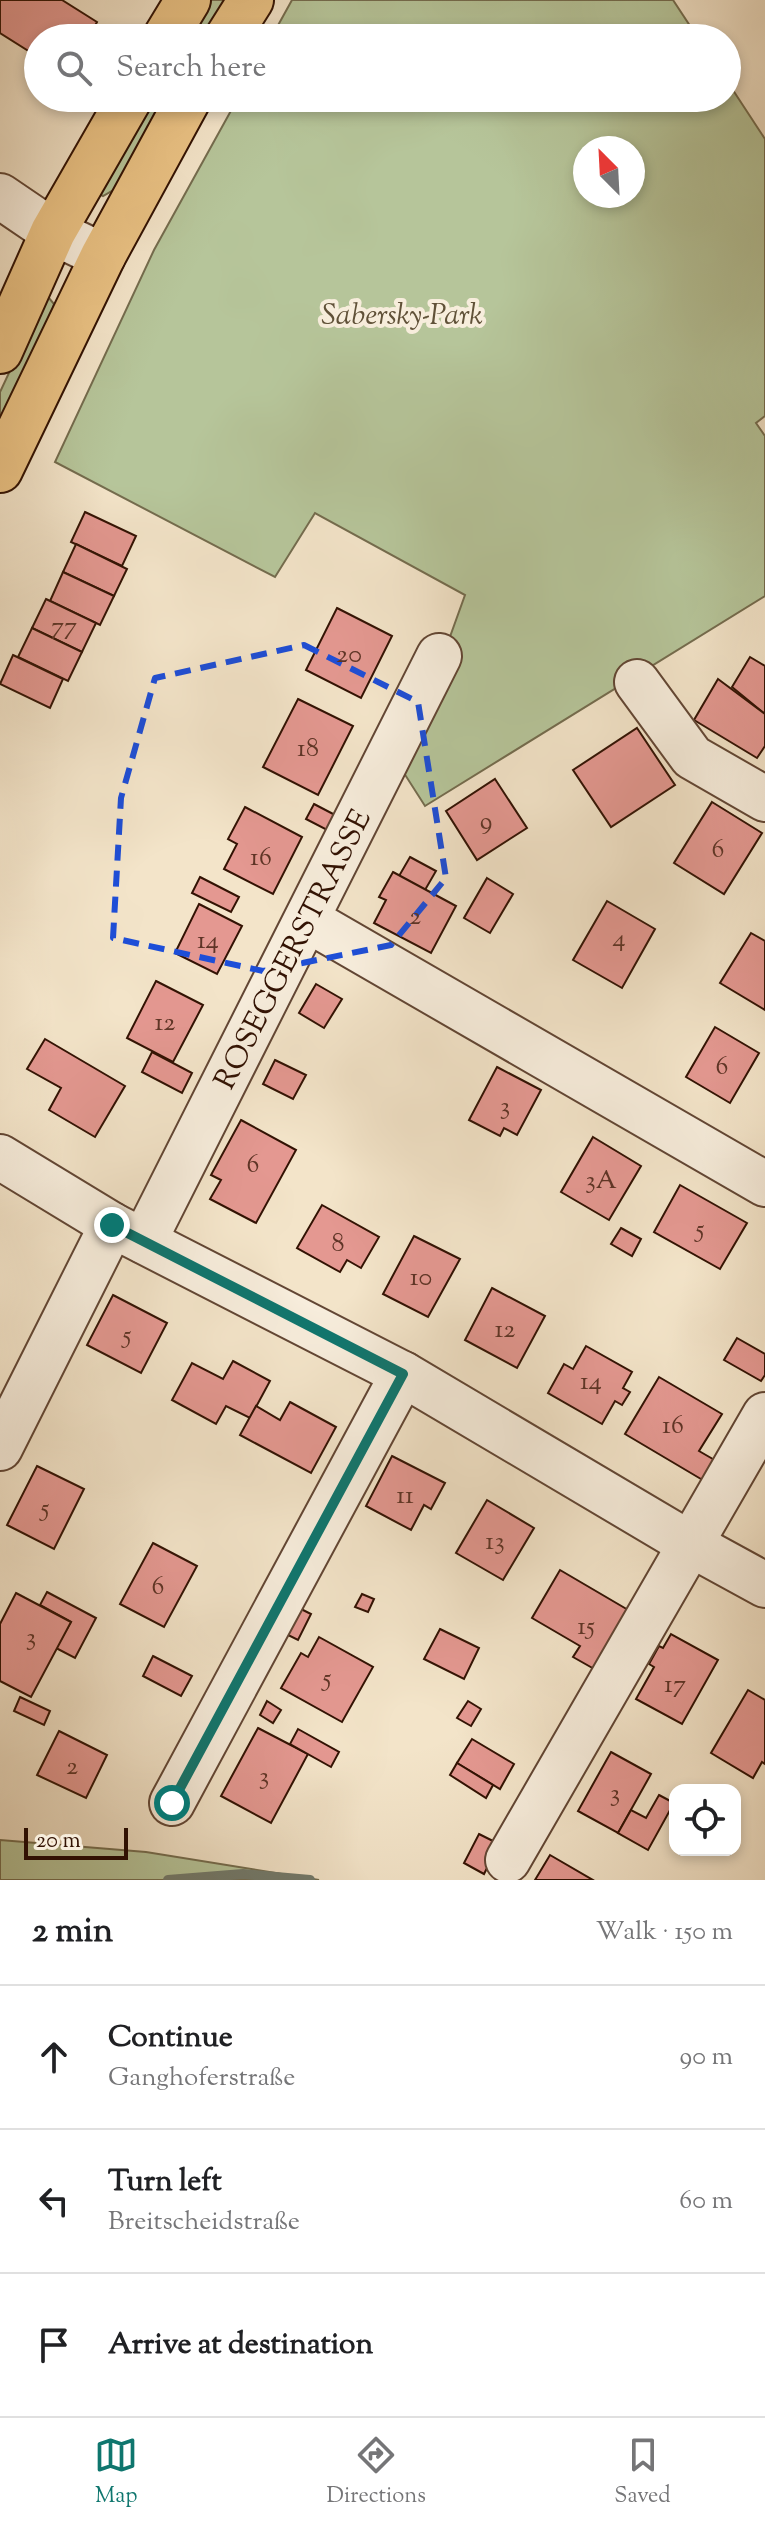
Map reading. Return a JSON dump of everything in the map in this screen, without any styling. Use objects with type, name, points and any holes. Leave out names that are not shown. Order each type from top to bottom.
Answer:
[{"type":"main road","points":[[173,24],[188,0]]},
{"type":"main road","points":[[236,24],[251,0]]},
{"type":"main road","points":[[0,351],[53,232],[122,112]]},
{"type":"main road","points":[[0,470],[103,256],[181,112]]},
{"type":"street","points":[[0,196],[53,232],[103,256]]},
{"type":"street","name":"ROSEGGERSTRASSE","points":[[0,1448],[308,920],[439,656]]},
{"type":"street","points":[[637,682],[692,757],[765,799]]},
{"type":"street","points":[[308,920],[765,1184]]},
{"type":"street","points":[[0,1157],[128,1233],[403,1374],[765,1585]]},
{"type":"street","points":[[172,1803],[403,1374]]},
{"type":"street","points":[[508,1860],[765,1415]]},
{"type":"highlighted area","points":[[304,645],[418,702],[446,878],[391,945],[263,971],[113,938],[121,798],[155,678]]},
{"type":"green space","points":[[204,0],[229,0],[214,24],[189,24]]},
{"type":"green space","points":[[292,0],[673,0],[689,24],[279,24]]},
{"type":"green space","name":"Sabersky-Park","points":[[741,102],[765,139],[765,416],[756,423],[765,436],[765,596],[425,806],[402,770],[465,595],[315,513],[275,577],[55,462],[154,250],[230,112],[741,112]]},
{"type":"green space","points":[[139,112],[163,112],[122,185],[103,196],[99,194]]},
{"type":"green space","points":[[44,298],[49,298],[54,304],[50,318],[0,431],[0,392]]},
{"type":"green space","points":[[0,1840],[146,1852],[319,1880],[0,1880]]},
{"type":"building","points":[[0,0],[62,0],[97,22],[24,24],[24,48],[0,33]]},
{"type":"building","points":[[85,512],[136,536],[122,566],[71,542]]},
{"type":"building","points":[[76,544],[127,569],[114,596],[63,572]]},
{"type":"building","points":[[63,572],[114,596],[100,625],[50,601]]},
{"type":"building","points":[[46,599],[96,623],[82,652],[32,628]]},
{"type":"building","points":[[337,608],[392,636],[361,698],[306,670]]},
{"type":"building","points":[[32,628],[82,652],[68,681],[18,657]]},
{"type":"building","points":[[13,655],[63,679],[50,708],[0,684]]},
{"type":"building","points":[[750,657],[765,666],[765,714],[732,687]]},
{"type":"building","points":[[718,679],[765,714],[765,746],[757,758],[694,720]]},
{"type":"building","points":[[298,699],[353,726],[318,795],[263,767]]},
{"type":"building","points":[[637,728],[675,785],[611,827],[573,770]]},
{"type":"building","points":[[495,779],[527,828],[477,860],[446,811]]},
{"type":"building","points":[[712,802],[762,833],[724,894],[674,863]]},
{"type":"building","points":[[314,804],[337,816],[329,831],[306,819]]},
{"type":"building","points":[[245,807],[302,837],[273,894],[224,869],[237,844],[228,839]]},
{"type":"building","points":[[410,857],[436,871],[425,890],[399,876]]},
{"type":"building","points":[[393,872],[456,906],[431,953],[374,923],[386,900],[379,897]]},
{"type":"building","points":[[200,877],[239,897],[231,912],[192,893]]},
{"type":"building","points":[[487,878],[513,894],[490,933],[464,918]]},
{"type":"building","points":[[607,901],[655,929],[622,988],[573,960]]},
{"type":"building","points":[[199,904],[242,926],[217,974],[175,953]]},
{"type":"building","points":[[751,933],[765,941],[765,1010],[720,983]]},
{"type":"building","points":[[156,981],[203,1005],[173,1062],[127,1038]]},
{"type":"building","points":[[316,984],[342,999],[324,1028],[299,1013]]},
{"type":"building","points":[[715,1027],[759,1053],[730,1103],[686,1077]]},
{"type":"building","points":[[45,1039],[125,1086],[95,1137],[49,1110],[61,1088],[27,1069]]},
{"type":"building","points":[[152,1052],[192,1073],[182,1093],[142,1072]]},
{"type":"building","points":[[275,1060],[306,1075],[293,1099],[263,1084]]},
{"type":"building","points":[[497,1067],[541,1090],[517,1135],[504,1128],[500,1136],[469,1120]]},
{"type":"building","points":[[241,1120],[296,1150],[256,1223],[210,1199],[221,1180],[211,1175]]},
{"type":"building","points":[[593,1137],[641,1166],[609,1220],[561,1192]]},
{"type":"building","points":[[680,1185],[747,1223],[720,1269],[654,1232]]},
{"type":"building","points":[[322,1205],[379,1237],[361,1268],[347,1260],[340,1272],[297,1248]]},
{"type":"building","points":[[621,1228],[641,1239],[632,1256],[611,1244]]},
{"type":"building","points":[[414,1236],[460,1259],[428,1317],[383,1294]]},
{"type":"building","points":[[492,1288],[545,1316],[517,1368],[465,1340]]},
{"type":"building","points":[[113,1295],[167,1323],[141,1373],[87,1345]]},
{"type":"building","points":[[737,1338],[765,1354],[765,1375],[761,1381],[724,1360]]},
{"type":"building","points":[[586,1346],[632,1372],[623,1388],[630,1392],[622,1405],[615,1401],[602,1424],[548,1393],[564,1364],[573,1369]]},
{"type":"building","points":[[233,1361],[270,1381],[250,1418],[226,1406],[216,1424],[172,1400],[192,1363],[223,1379]]},
{"type":"building","points":[[659,1377],[722,1414],[699,1451],[718,1462],[706,1482],[625,1434]]},
{"type":"building","points":[[290,1402],[336,1427],[311,1473],[240,1435],[256,1406],[280,1420]]},
{"type":"building","points":[[392,1456],[445,1483],[431,1509],[424,1505],[411,1530],[366,1506]]},
{"type":"building","points":[[37,1466],[84,1489],[54,1549],[7,1525]]},
{"type":"building","points":[[487,1500],[534,1528],[503,1580],[456,1553]]},
{"type":"building","points":[[153,1543],[197,1566],[164,1627],[120,1604]]},
{"type":"building","points":[[560,1570],[635,1614],[596,1670],[573,1657],[580,1646],[532,1618]]},
{"type":"building","points":[[47,1592],[96,1618],[75,1658],[56,1648],[71,1622],[40,1605]]},
{"type":"building","points":[[16,1593],[71,1622],[31,1697],[0,1681],[0,1624]]},
{"type":"building","points":[[362,1594],[374,1599],[368,1612],[355,1607]]},
{"type":"building","points":[[297,1607],[311,1614],[298,1640],[284,1633]]},
{"type":"building","points":[[440,1629],[479,1648],[464,1679],[424,1659]]},
{"type":"building","points":[[671,1634],[718,1660],[682,1724],[636,1699],[654,1667],[649,1664],[659,1646],[663,1648]]},
{"type":"building","points":[[319,1637],[373,1667],[342,1722],[281,1688],[301,1653],[308,1657]]},
{"type":"building","points":[[153,1656],[192,1676],[181,1696],[143,1676]]},
{"type":"building","points":[[748,1690],[765,1700],[765,1764],[762,1762],[753,1778],[711,1753]]},
{"type":"building","points":[[20,1697],[50,1711],[44,1725],[14,1711]]},
{"type":"building","points":[[267,1701],[281,1710],[273,1723],[260,1715]]},
{"type":"building","points":[[468,1701],[481,1709],[471,1726],[457,1718]]},
{"type":"building","points":[[258,1728],[308,1754],[271,1823],[221,1796]]},
{"type":"building","points":[[298,1729],[339,1752],[331,1767],[290,1744]]},
{"type":"building","points":[[59,1731],[107,1755],[86,1798],[37,1775]]},
{"type":"building","points":[[472,1739],[514,1764],[500,1789],[457,1763]]},
{"type":"building","points":[[611,1752],[651,1774],[618,1833],[578,1811]]},
{"type":"building","points":[[457,1763],[493,1785],[486,1798],[450,1775]]},
{"type":"building","points":[[659,1795],[669,1800],[669,1812],[648,1850],[618,1833],[631,1810],[646,1818]]},
{"type":"building","points":[[479,1834],[499,1844],[484,1874],[464,1863]]},
{"type":"building","points":[[550,1855],[593,1880],[535,1880]]},
{"type":"waterway","points":[[168,1880],[243,1874],[310,1880]]},
{"type":"route","points":[[112,1225],[403,1374],[172,1803]]}]
